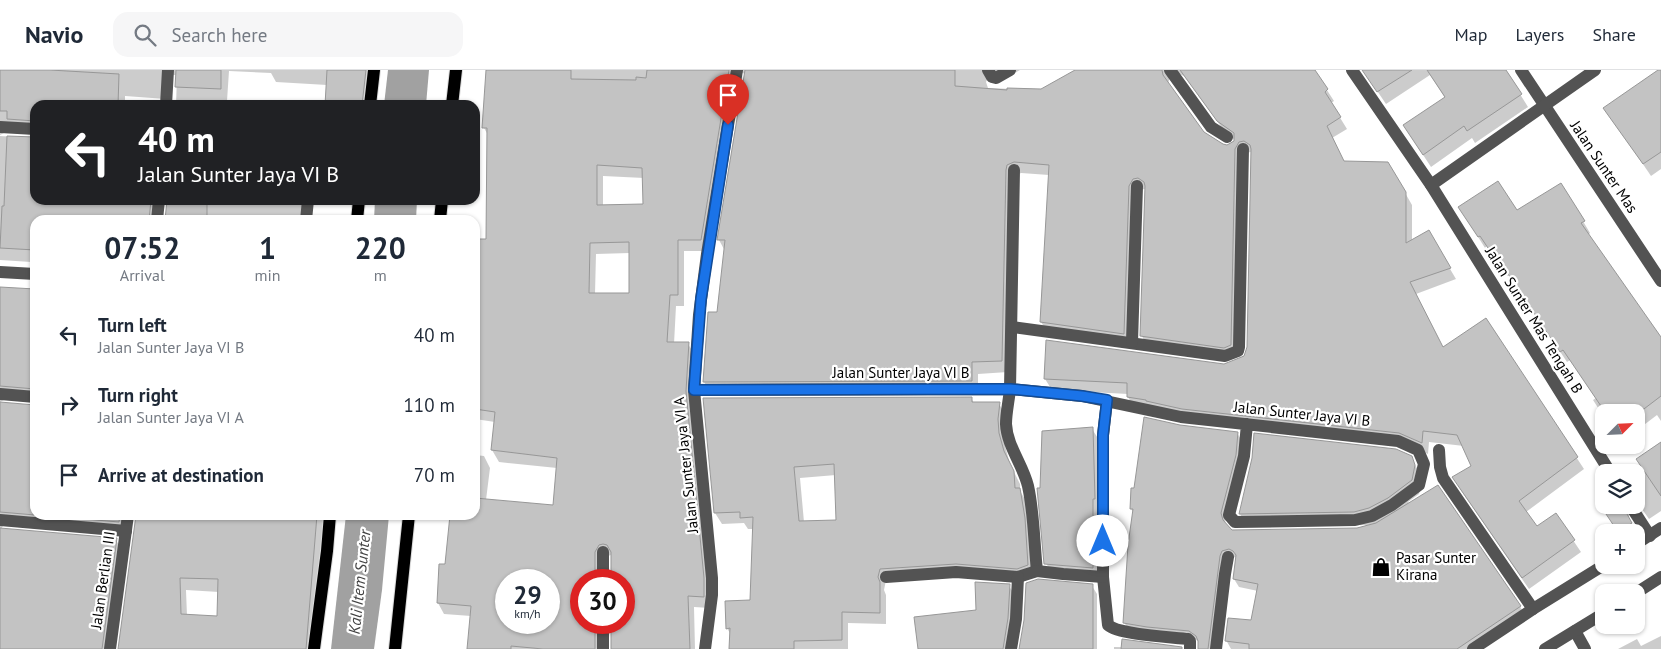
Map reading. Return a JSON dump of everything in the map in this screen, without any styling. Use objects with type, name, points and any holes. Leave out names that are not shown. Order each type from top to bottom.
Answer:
[{"type":"main road","points":[[371,100],[374,70]]},
{"type":"main road","points":[[453,100],[456,70]]},
{"type":"main road","points":[[314,649],[330,520]]},
{"type":"main road","points":[[395,649],[408,520]]},
{"type":"street","points":[[166,100],[168,70]]},
{"type":"street","name":"Jalan Sunter Jaya VI A","points":[[705,649],[712,595],[712,578],[694,390],[699,314],[707,254],[737,70]]},
{"type":"street","points":[[990,73],[996,78],[1010,70]]},
{"type":"street","points":[[1170,70],[1211,128],[1227,137]]},
{"type":"street","name":"Jalan Sunter Mas Tengah B","points":[[1352,70],[1431,186],[1605,464]]},
{"type":"street","name":"Jalan Sunter Mas","points":[[1521,70],[1661,281]]},
{"type":"street","points":[[1431,186],[1595,70]]},
{"type":"street","points":[[0,126],[30,129]]},
{"type":"street","points":[[1012,326],[1226,356],[1238,351],[1240,347],[1242,284],[1243,149]]},
{"type":"street","points":[[1014,170],[1012,326],[1010,389],[1006,424],[1009,440],[1022,467],[1031,500],[1037,571]]},
{"type":"street","points":[[1132,342],[1137,186]]},
{"type":"street","points":[[0,272],[30,274]]},
{"type":"street","name":"Jalan Sunter Jaya VI B","points":[[694,390],[1010,389],[1082,396],[1181,417],[1247,424],[1398,441],[1418,450],[1424,464],[1419,485],[1392,505],[1372,516],[1355,520],[1235,522],[1231,520],[1229,515],[1244,456],[1247,424]]},
{"type":"street","points":[[0,394],[30,397]]},
{"type":"street","points":[[1107,400],[1103,435],[1104,577],[1108,625],[1148,635],[1188,638],[1190,649]]},
{"type":"street","points":[[1439,450],[1443,478],[1533,609]]},
{"type":"street","points":[[1636,514],[1650,536]]},
{"type":"street","points":[[0,520],[126,531]]},
{"type":"street","name":"Jalan Berlian III","points":[[110,649],[127,520]]},
{"type":"street","points":[[1645,539],[1661,528]]},
{"type":"street","points":[[603,552],[603,569]]},
{"type":"street","points":[[1216,649],[1228,557]]},
{"type":"street","points":[[886,577],[956,572],[1018,577],[1037,571],[1104,577]]},
{"type":"street","points":[[1473,649],[1595,571]]},
{"type":"street","points":[[1011,649],[1016,619],[1018,577]]},
{"type":"street","points":[[1645,587],[1661,577]]},
{"type":"street","points":[[1545,649],[1595,619]]},
{"type":"street","points":[[1575,632],[1584,649]]},
{"type":"street","points":[[603,634],[603,649]]},
{"type":"water","points":[[388,70],[429,70],[426,100],[385,100]]},
{"type":"water","points":[[375,205],[417,205],[416,215],[374,215]]},
{"type":"water","name":"Kali Item Sunter","points":[[345,520],[389,520],[374,649],[331,649]]},
{"type":"building","points":[[0,70],[50,70],[119,74],[118,100],[30,100],[30,121],[7,119],[7,111],[0,111]]},
{"type":"building","points":[[176,70],[221,70],[221,89],[175,87]]},
{"type":"building","points":[[327,70],[366,70],[363,100],[325,100]]},
{"type":"building","points":[[486,70],[571,70],[571,79],[636,80],[636,77],[646,78],[647,70],[729,70],[701,240],[678,240],[678,295],[670,295],[667,342],[689,342],[686,391],[704,578],[704,597],[688,596],[690,649],[611,649],[611,634],[635,634],[635,569],[611,569],[611,552],[607,545],[603,544],[599,545],[595,552],[595,569],[570,569],[570,634],[595,634],[595,649],[543,649],[511,646],[511,649],[467,649],[471,606],[437,603],[439,564],[445,564],[449,520],[480,520],[480,498],[553,505],[557,458],[491,450],[495,412],[480,410],[480,239],[486,239],[487,128],[482,128]],"holes":[[[597,165],[642,168],[643,204],[597,205]],[[629,242],[629,293],[589,293],[590,243]]]},
{"type":"building","points":[[745,70],[955,70],[955,86],[1007,90],[1007,88],[1041,89],[1075,70],[1162,70],[1163,75],[1204,132],[1227,145],[1234,141],[1234,133],[1217,121],[1180,70],[1315,70],[1328,89],[1325,92],[1341,117],[1327,126],[1344,161],[1388,162],[1406,192],[1406,243],[1429,230],[1451,268],[1410,282],[1443,347],[1486,318],[1578,457],[1519,501],[1537,526],[1556,513],[1575,540],[1522,578],[1452,477],[1471,466],[1457,435],[1423,431],[1422,443],[1399,433],[1182,409],[1127,397],[1127,383],[1044,379],[1046,340],[1224,364],[1244,356],[1247,347],[1251,149],[1250,145],[1244,141],[1239,142],[1235,149],[1231,345],[1224,348],[1140,336],[1145,186],[1144,182],[1138,178],[1133,179],[1129,186],[1124,334],[1040,322],[1049,165],[1014,162],[1007,165],[1006,170],[1002,361],[972,362],[972,381],[703,382],[708,312],[717,312],[725,240],[717,240]]},
{"type":"building","points":[[1362,70],[1412,70],[1377,92]]},
{"type":"building","points":[[1427,70],[1506,70],[1522,94],[1467,131],[1464,126],[1423,155],[1403,125],[1445,97]]},
{"type":"building","points":[[1658,70],[1661,70],[1661,152],[1643,164],[1603,108]]},
{"type":"building","points":[[7,136],[30,137],[30,205],[150,205],[150,215],[30,215],[30,250],[0,248],[2,206],[4,206]]},
{"type":"building","points":[[1498,181],[1517,210],[1561,183],[1585,221],[1581,223],[1661,337],[1661,396],[1645,408],[1645,404],[1600,404],[1563,350],[1560,352],[1502,265],[1500,266],[1480,236],[1478,237],[1458,207]]},
{"type":"building","points":[[166,205],[207,205],[207,215],[166,215]]},
{"type":"building","points":[[0,287],[30,289],[30,389],[0,386]]},
{"type":"building","points":[[972,397],[972,402],[1000,402],[999,433],[1004,451],[1014,471],[1015,488],[1020,488],[1025,518],[1028,565],[1017,569],[956,564],[880,569],[878,577],[880,582],[880,613],[842,612],[842,640],[794,641],[794,649],[729,649],[730,628],[726,629],[725,601],[750,600],[753,517],[740,518],[740,512],[714,513],[703,398]],"holes":[[[834,464],[836,520],[799,521],[794,467]]]},
{"type":"building","points":[[0,402],[30,405],[30,515],[0,512]]},
{"type":"building","points":[[1144,417],[1180,425],[1238,432],[1236,455],[1221,513],[1223,520],[1232,530],[1357,528],[1376,523],[1438,485],[1521,606],[1457,649],[1249,649],[1249,644],[1225,641],[1228,618],[1251,620],[1258,584],[1233,579],[1236,555],[1229,549],[1222,551],[1220,556],[1208,649],[1198,649],[1196,636],[1189,631],[1123,623],[1128,545],[1133,509],[1130,509],[1131,488],[1134,488]]},
{"type":"building","points":[[1093,427],[1095,499],[1093,499],[1093,568],[1044,564],[1037,488],[1040,488],[1042,431]]},
{"type":"building","points":[[1254,433],[1396,449],[1412,456],[1415,465],[1412,480],[1388,498],[1369,508],[1354,512],[1239,514],[1252,458]]},
{"type":"building","points":[[1661,442],[1661,496],[1645,472],[1645,464],[1639,464],[1636,459]]},
{"type":"building","points":[[1606,514],[1627,514],[1632,523],[1630,524],[1613,524]]},
{"type":"building","points":[[95,520],[119,520],[119,522]]},
{"type":"building","points":[[135,520],[317,520],[306,649],[118,649]],"holes":[[[180,578],[218,579],[217,616],[181,614]]]},
{"type":"building","points":[[0,528],[117,538],[102,649],[0,649]]},
{"type":"building","points":[[1038,579],[1093,584],[1093,649],[1019,649],[1024,620],[1026,583]]},
{"type":"building","points":[[975,582],[1010,584],[1008,618],[1003,649],[918,649],[914,617],[976,610]]},
{"type":"building","points":[[1122,639],[1182,647],[1182,649],[1121,649]]},
{"type":"place","name":"Pasar Sunter Kirana","points":[[1381,567]]},
{"type":"route","points":[[728,125],[699,314],[694,390],[1010,389],[1107,400],[1103,435],[1103,541]]}]
